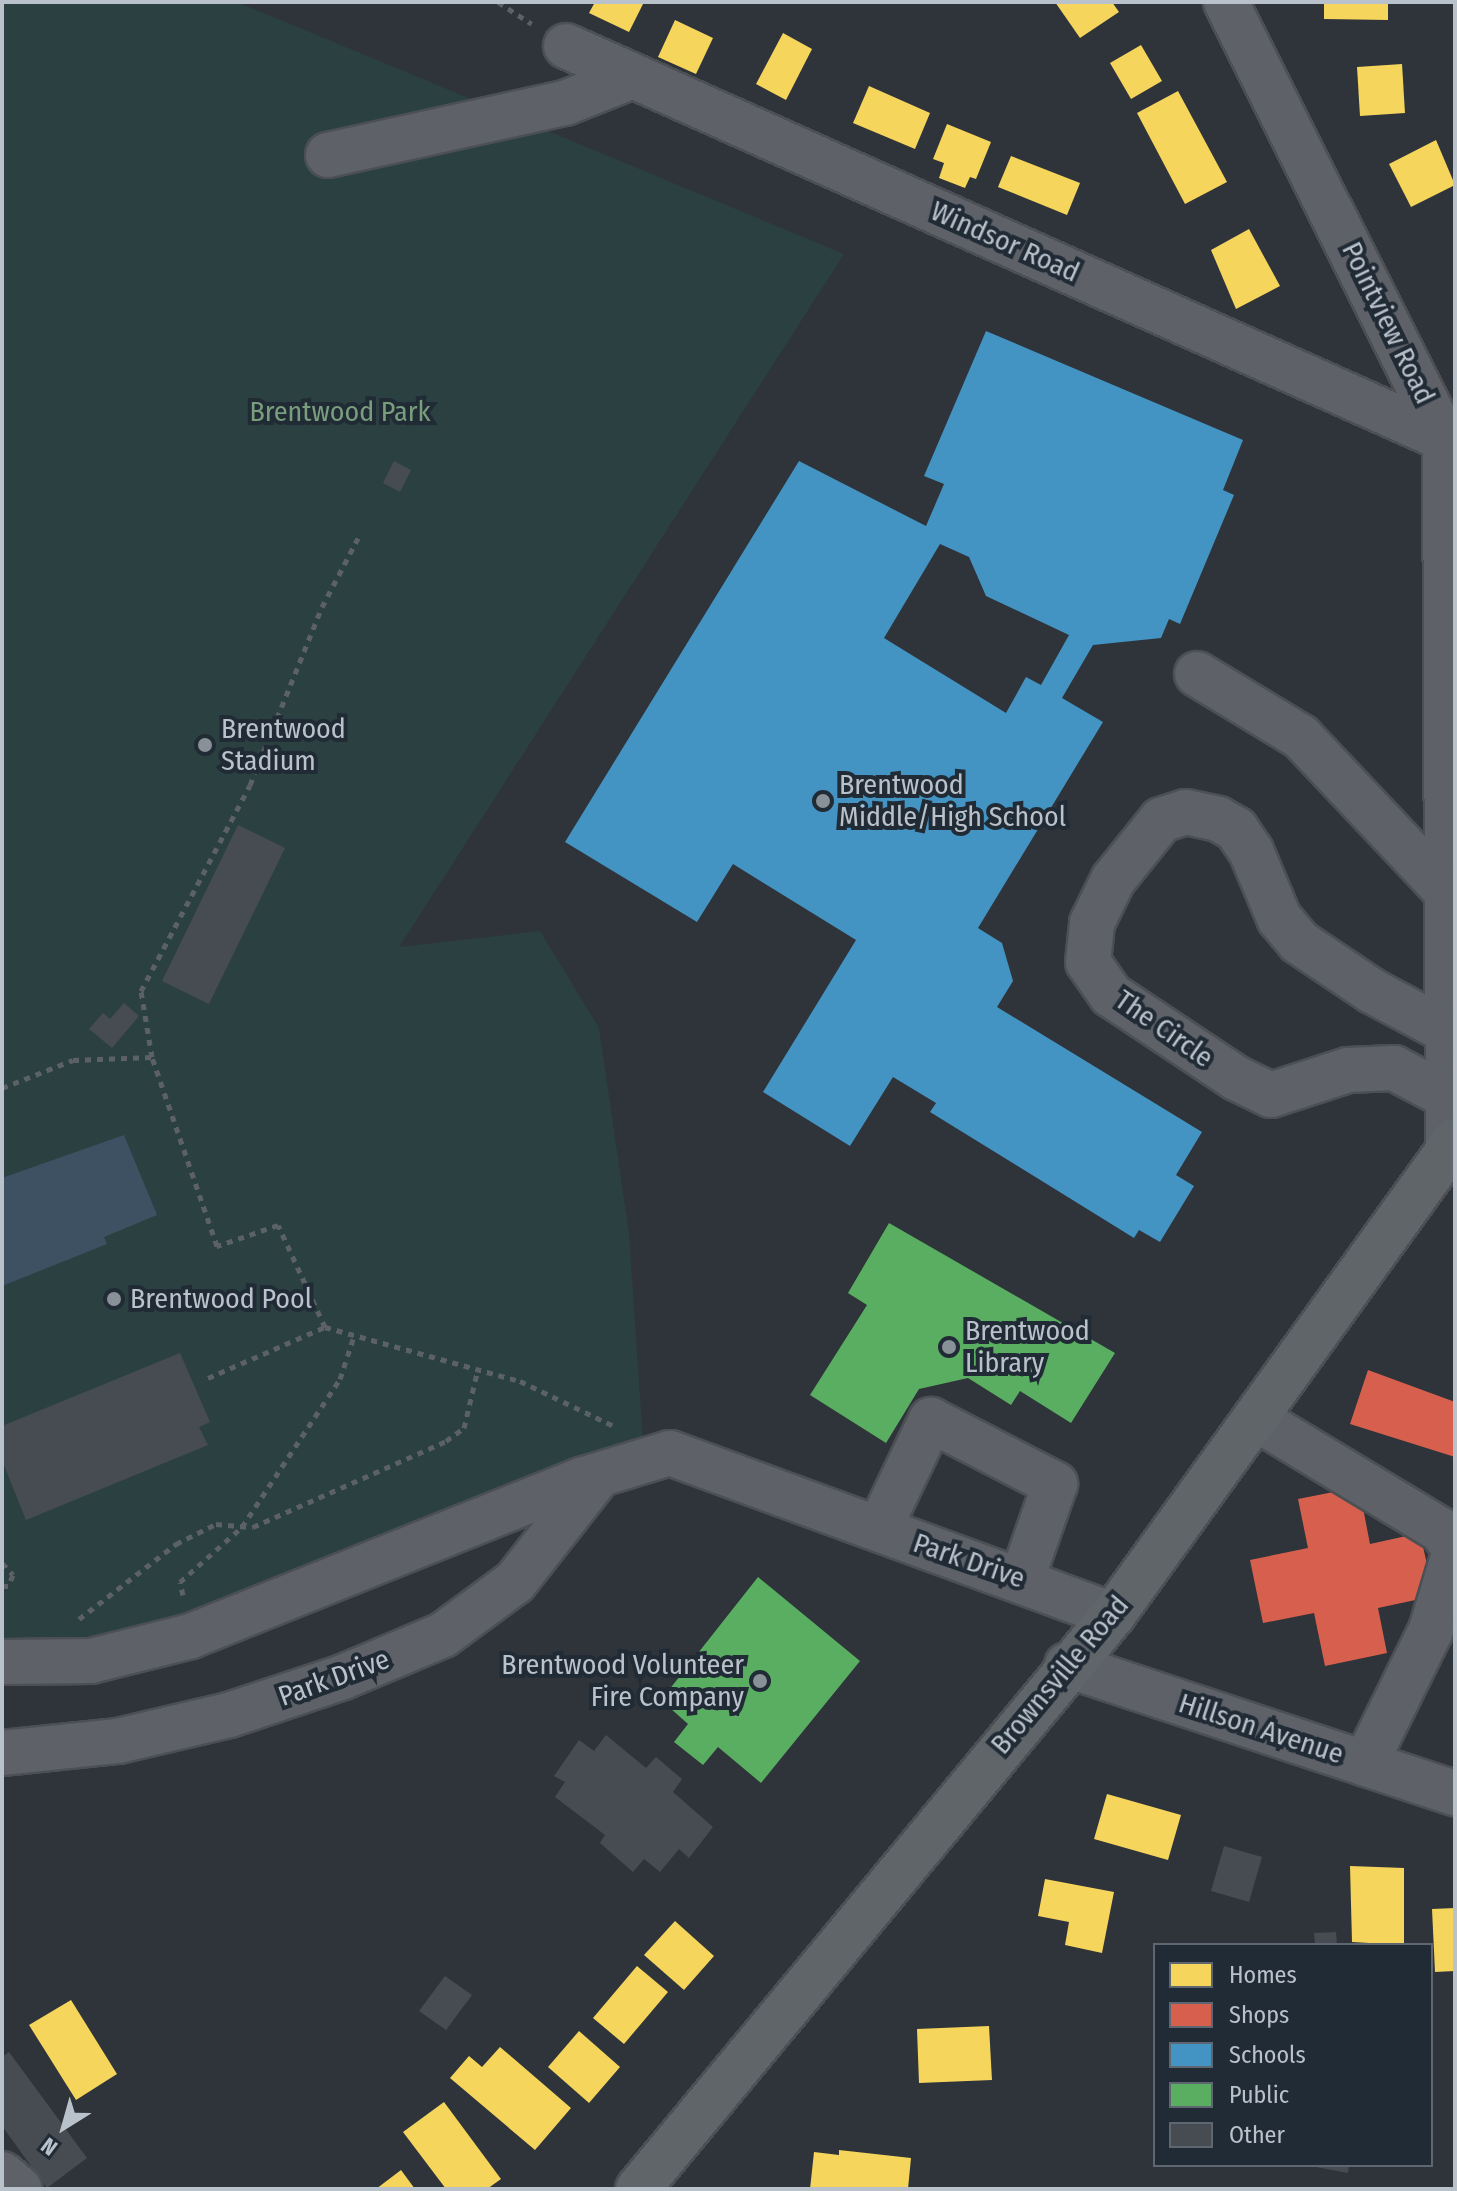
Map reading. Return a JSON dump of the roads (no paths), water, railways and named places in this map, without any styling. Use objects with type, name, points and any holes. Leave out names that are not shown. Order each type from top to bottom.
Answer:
[{"type":"main road","name":"Brownsville Road","points":[[638,2189],[1067,1665],[1113,1615],[1451,1145]]},
{"type":"street","name":"Pointview Road","points":[[1237,9],[1445,439],[1447,1096],[1451,1145]]},
{"type":"street","name":"Windsor Road","points":[[566,46],[1445,439]]},
{"type":"street","points":[[328,155],[565,103],[633,76]]},
{"type":"street","points":[[1197,674],[1301,737],[1446,891]]},
{"type":"street","name":"The Circle","points":[[1447,1031],[1372,991],[1299,942],[1279,918],[1251,851],[1236,829],[1218,819],[1186,812],[1161,820],[1113,880],[1092,923],[1088,962],[1111,995],[1165,1035],[1248,1084],[1271,1095],[1348,1070],[1394,1068],[1447,1096]]},
{"type":"street","points":[[1255,1418],[1442,1531],[1455,1550],[1431,1630],[1365,1764]]},
{"type":"street","points":[[879,1529],[931,1420],[1055,1484],[1022,1579]]},
{"type":"street","name":"Park Drive","points":[[2,1753],[118,1741],[229,1715],[343,1677],[443,1635],[515,1582],[598,1476],[670,1453],[1022,1579],[1113,1615]]},
{"type":"street","points":[[2,1662],[91,1661],[191,1636],[598,1476]]},
{"type":"street","name":"Hillson Avenue","points":[[1067,1665],[1455,1793]]},
{"type":"street","points":[[2,2174],[20,2189]]},
{"type":"water","name":"Brentwood Pool","points":[[124,1135],[157,1215],[104,1237],[107,1244],[2,1286],[2,1178]]},
{"type":"place","name":"Brentwood Stadium","points":[[205,745]]},
{"type":"place","name":"Brentwood Middle/High School","points":[[823,801]]},
{"type":"place","name":"Brentwood Pool","points":[[114,1299]]},
{"type":"place","name":"Brentwood Library","points":[[949,1347]]},
{"type":"place","name":"Brentwood Volunteer Fire Company","points":[[760,1681]]},
{"type":"park label","name":"Brentwood Park","points":[[340,412]]}]
